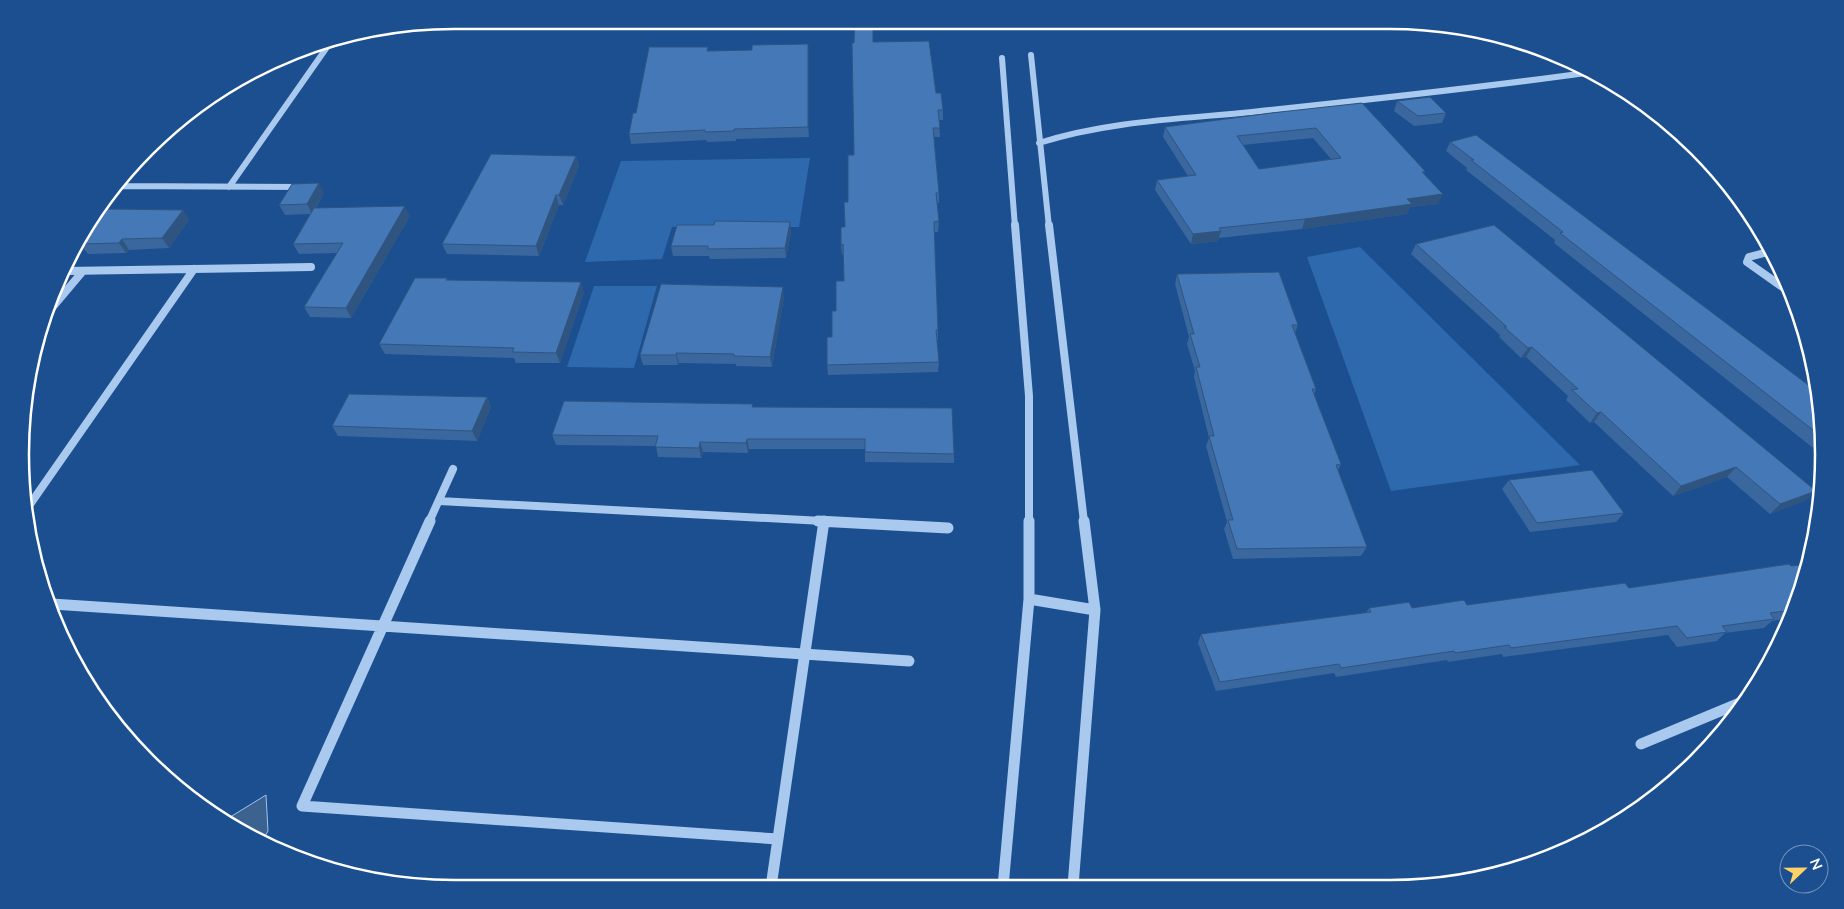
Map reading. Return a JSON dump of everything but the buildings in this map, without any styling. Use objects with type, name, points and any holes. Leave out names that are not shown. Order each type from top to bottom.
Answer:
[{"type":"street","points":[[229,187],[326,49]]},
{"type":"street","points":[[1031,55],[1039,143],[1095,610],[1073,880]]},
{"type":"street","points":[[1002,58],[1029,396],[1029,599],[1004,880]]},
{"type":"street","points":[[1039,143],[1070,133],[1134,124],[1476,88],[1580,74]]},
{"type":"street","points":[[124,186],[312,187]]},
{"type":"street","points":[[1764,253],[1749,257],[1747,262],[1780,286]]},
{"type":"street","points":[[71,271],[311,267]]},
{"type":"street","points":[[31,502],[194,268]]},
{"type":"street","points":[[58,301],[83,270]]},
{"type":"street","points":[[453,469],[302,806],[778,839]]},
{"type":"street","points":[[439,501],[948,528]]},
{"type":"street","points":[[772,880],[824,521]]},
{"type":"street","points":[[1029,599],[1095,610]]},
{"type":"street","points":[[56,604],[382,628],[909,661]]},
{"type":"street","points":[[1641,744],[1733,706]]},
{"type":"shaded area","points":[[810,158],[799,227],[672,227],[662,259],[585,262],[621,161]]},
{"type":"shaded area","points":[[1360,247],[1580,465],[1391,491],[1307,257]]},
{"type":"shaded area","points":[[594,286],[657,286],[634,368],[567,367]]},
{"type":"shaded area","points":[[266,795],[268,831],[265,836],[231,816]]}]
